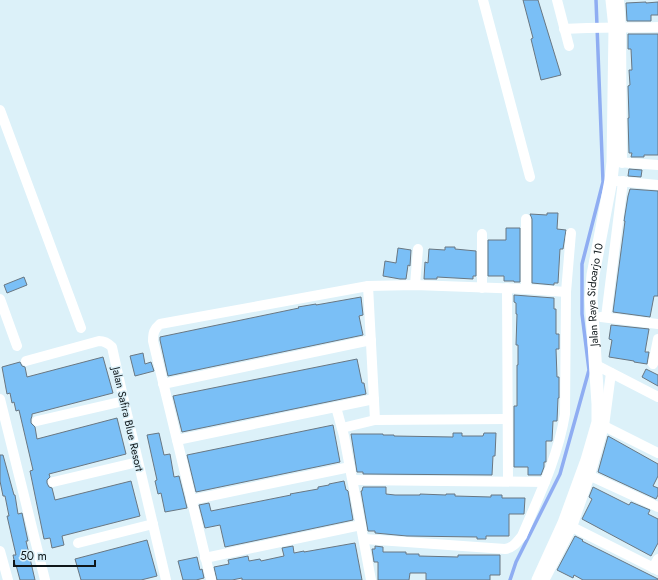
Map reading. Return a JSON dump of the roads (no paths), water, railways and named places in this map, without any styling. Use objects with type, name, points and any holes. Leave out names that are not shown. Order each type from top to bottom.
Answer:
[{"type":"street","points":[[483,0],[530,177]]},
{"type":"street","points":[[557,0],[569,46]]},
{"type":"street","name":"Jalan Raya Sidoarjo 10","points":[[544,578],[563,526],[586,474],[587,460],[598,422],[596,365],[591,298],[593,275],[617,181],[618,162],[612,0]]},
{"type":"street","points":[[614,28],[620,0]]},
{"type":"street","points":[[564,29],[588,27],[658,27]]},
{"type":"street","points":[[0,110],[81,328]]},
{"type":"street","points":[[618,162],[658,166]]},
{"type":"street","points":[[606,317],[617,181],[658,185]]},
{"type":"street","points":[[526,219],[526,289]]},
{"type":"street","points":[[364,539],[509,548],[514,546],[522,536],[554,458],[565,414],[566,292],[571,233]]},
{"type":"street","points":[[482,234],[482,288]]},
{"type":"street","points":[[415,285],[418,249]]},
{"type":"street","points":[[211,580],[163,384],[153,336],[155,330],[160,324],[368,286],[415,285],[507,288],[566,292]]},
{"type":"street","points":[[368,286],[374,420]]},
{"type":"street","points":[[507,288],[508,482]]},
{"type":"street","points":[[0,299],[17,346]]},
{"type":"street","points":[[593,316],[658,324]]},
{"type":"street","points":[[653,364],[658,339]]},
{"type":"street","points":[[163,384],[371,340]]},
{"type":"street","name":"Jalan Safira Blue Resort","points":[[26,361],[99,341],[109,343],[112,347],[166,580]]},
{"type":"street","points":[[596,365],[658,397]]},
{"type":"street","points":[[544,578],[572,527],[586,474],[604,426],[611,372]]},
{"type":"street","points":[[0,399],[45,580]]},
{"type":"street","points":[[177,440],[374,399]]},
{"type":"street","points":[[37,421],[124,401]]},
{"type":"street","points":[[336,407],[350,467],[371,580]]},
{"type":"street","points":[[342,428],[374,420],[507,418]]},
{"type":"street","points":[[604,426],[658,453]]},
{"type":"street","points":[[53,482],[138,462]]},
{"type":"street","points":[[191,500],[350,467]]},
{"type":"street","points":[[586,474],[658,507]]},
{"type":"street","points":[[352,480],[545,482]]},
{"type":"street","points":[[78,543],[153,524]]},
{"type":"street","points":[[205,558],[361,525]]},
{"type":"street","points":[[572,527],[656,566]]},
{"type":"street","points":[[0,551],[8,580]]},
{"type":"waterway","points":[[510,580],[516,562],[560,474],[589,370],[582,314],[582,264],[603,182],[596,0]]}]
